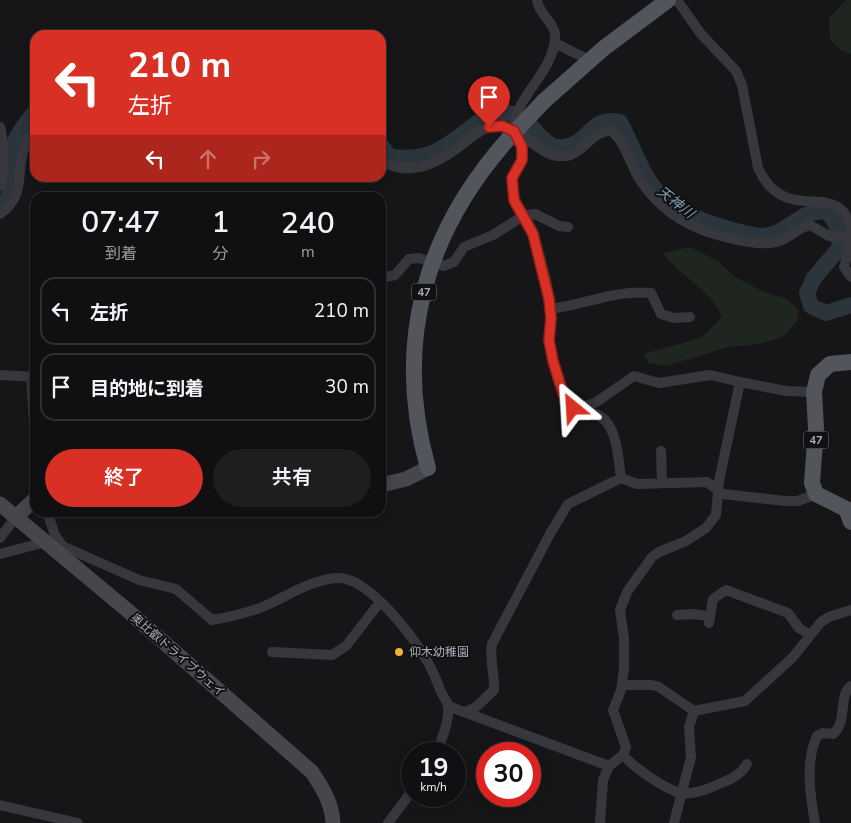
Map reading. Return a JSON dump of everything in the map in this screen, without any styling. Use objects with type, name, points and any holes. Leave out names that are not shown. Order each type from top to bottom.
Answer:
[{"type":"main road","name":"47","points":[[428,468],[414,407],[413,372],[421,304],[431,262],[451,218],[473,182],[512,131],[589,60],[668,0]]},
{"type":"main road","name":"47","points":[[816,494],[812,483],[816,428],[814,392],[818,375],[825,366],[851,362]]},
{"type":"main road","points":[[816,494],[846,509],[851,522]]},
{"type":"street","points":[[512,131],[519,112],[545,69],[555,43],[554,28],[538,9],[536,0]]},
{"type":"street","points":[[677,0],[700,34],[736,71],[742,85],[758,168],[764,181],[771,188],[789,199],[825,201],[836,205],[844,214],[850,237],[844,267],[851,277]]},
{"type":"street","points":[[555,43],[589,60]]},
{"type":"street","points":[[386,161],[393,166],[419,167],[437,162],[477,133],[489,127],[502,126],[526,136],[541,151],[561,156],[576,152],[602,132],[611,131],[618,138],[638,177],[657,202],[684,223],[707,233],[763,243],[777,242],[810,225],[829,236],[850,237]]},
{"type":"street","points":[[0,127],[11,161],[16,198],[0,214]]},
{"type":"street","points":[[512,131],[522,147],[522,160],[512,178],[514,200],[533,234],[550,310],[549,340],[553,361],[566,403],[573,408],[597,414],[609,426],[616,445],[621,478]]},
{"type":"street","points":[[0,186],[11,161],[30,139]]},
{"type":"street","points":[[386,277],[395,275],[409,259],[419,258],[444,266],[454,262],[464,247],[494,235],[522,216],[535,214],[559,226],[568,227]]},
{"type":"street","points":[[550,310],[570,307],[632,290],[651,293],[661,314],[674,318],[690,317]]},
{"type":"street","points":[[0,375],[30,377]]},
{"type":"street","points":[[573,408],[584,408],[595,403],[634,376],[659,383],[710,375],[786,390],[814,392]]},
{"type":"street","points":[[600,823],[603,780],[609,766],[623,755],[626,747],[613,710],[622,685],[624,639],[620,610],[627,592],[652,558],[659,552],[686,541],[712,521],[716,515],[718,490],[740,382]]},
{"type":"street","points":[[661,451],[662,482]]},
{"type":"street","points":[[386,484],[406,479],[428,468]]},
{"type":"street","points":[[465,712],[476,707],[494,690],[490,655],[492,644],[568,504],[621,478],[637,484],[707,482],[718,490],[733,495],[785,502],[798,501],[816,494]]},
{"type":"street","name":"奥比叡ドライブウェイ","points":[[0,504],[46,542],[61,550],[312,772],[325,791],[333,811],[333,823]]},
{"type":"street","points":[[0,538],[16,517],[30,504]]},
{"type":"street","points":[[49,517],[61,550],[139,580],[176,589],[212,620],[232,617],[265,606],[302,588],[337,578],[350,580],[364,587],[380,602],[413,640],[428,662],[448,706],[445,728],[440,742]]},
{"type":"street","points":[[0,554],[46,542]]},
{"type":"street","points":[[677,616],[692,614],[709,620],[713,599],[726,590],[733,591],[788,613],[798,628],[810,635]]},
{"type":"street","points":[[272,652],[332,655],[346,646],[380,602]]},
{"type":"street","points":[[622,685],[659,687],[694,711],[745,701],[793,657],[810,635],[828,617],[851,610]]},
{"type":"street","points":[[815,823],[809,788],[813,745],[817,736],[822,733],[834,734],[838,730],[841,725],[846,692],[851,686]]},
{"type":"street","points":[[448,706],[609,766]]},
{"type":"street","points":[[674,823],[691,757],[689,727],[694,711]]},
{"type":"street","points":[[623,755],[634,767],[681,793],[700,792],[734,778],[742,772],[747,764]]},
{"type":"street","points":[[0,805],[78,823]]},
{"type":"street","points":[[388,823],[401,806]]},
{"type":"shaded area","points":[[846,0],[851,0],[851,54],[841,50],[830,40],[829,18]]},
{"type":"shaded area","points":[[690,247],[718,261],[735,277],[762,291],[785,298],[799,310],[797,321],[783,337],[760,344],[728,347],[666,366],[649,363],[643,354],[701,338],[722,317],[710,298],[670,262],[663,253]]},
{"type":"waterway","name":"天神川","points":[[386,152],[389,156],[402,158],[413,158],[432,153],[450,143],[475,124],[496,114],[508,113],[526,121],[547,143],[555,147],[573,144],[603,122],[620,122],[645,174],[653,186],[672,204],[695,217],[732,230],[763,236],[780,231],[806,215],[827,212],[831,216],[838,232],[840,247],[814,278],[807,293],[811,306],[826,313],[851,305]]},
{"type":"waterway","name":"天神川","points":[[0,209],[6,202],[11,185],[15,141],[30,118]]},
{"type":"place","name":"仰木幼稚園","points":[[399,652]]},
{"type":"route","points":[[489,127],[502,126],[514,131],[522,147],[522,160],[512,178],[514,200],[533,234],[549,299],[551,318],[549,340],[553,361],[566,403],[573,408]]}]
